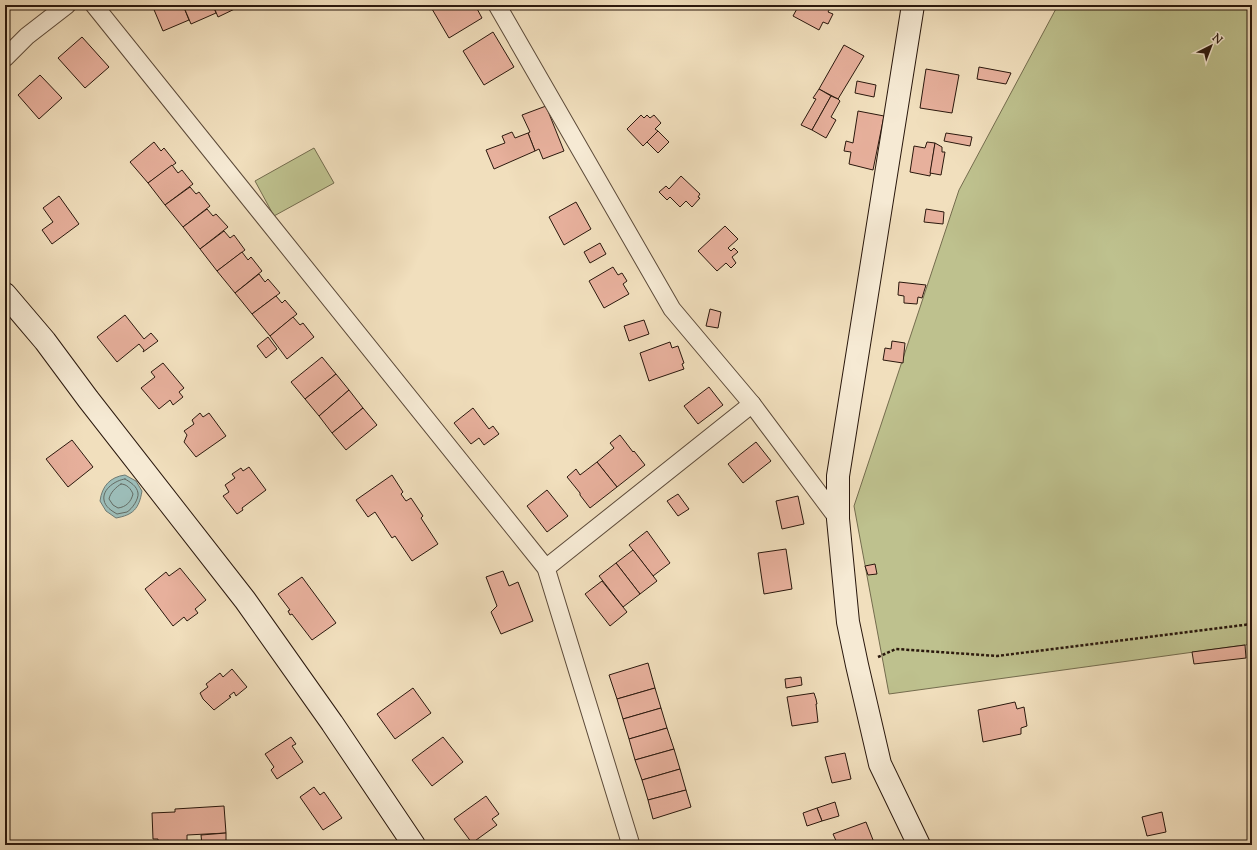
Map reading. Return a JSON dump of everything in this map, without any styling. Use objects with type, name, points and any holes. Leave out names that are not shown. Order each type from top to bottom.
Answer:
[{"type":"street","points":[[5,58],[27,36],[67,5]]},
{"type":"street","points":[[94,5],[546,568],[631,845]]},
{"type":"street","points":[[497,5],[672,309],[752,404],[838,519]]},
{"type":"street","points":[[913,5],[838,476],[838,519],[848,622],[880,764],[919,845]]},
{"type":"street","points":[[5,294],[45,341],[88,399],[245,600],[332,723],[414,845]]},
{"type":"street","points":[[546,568],[752,404]]},
{"type":"path","points":[[857,665],[896,649],[997,656],[1252,624]]},
{"type":"green space","points":[[1058,5],[1252,5],[1252,644],[889,694],[854,506],[959,190]]},
{"type":"green space","points":[[314,148],[334,183],[274,216],[255,181]]},
{"type":"water","points":[[125,475],[136,481],[142,491],[141,497],[137,507],[131,513],[116,518],[106,511],[100,501],[101,496],[105,487],[111,480]]},
{"type":"building","points":[[152,5],[183,5],[189,20],[163,31]]},
{"type":"building","points":[[183,5],[213,5],[216,13],[191,24]]},
{"type":"building","points":[[213,5],[243,5],[218,17]]},
{"type":"building","points":[[243,5],[254,5],[245,9]]},
{"type":"building","points":[[430,5],[438,5],[432,9]]},
{"type":"building","points":[[438,5],[475,5],[482,18],[449,38],[432,9]]},
{"type":"building","points":[[799,5],[832,5],[828,12],[833,14],[828,24],[823,22],[819,30],[793,16]]},
{"type":"building","points":[[974,5],[987,5],[986,8]]},
{"type":"building","points":[[493,32],[514,67],[484,85],[463,51]]},
{"type":"building","points":[[82,37],[109,67],[85,88],[58,58]]},
{"type":"building","points":[[844,45],[864,56],[838,99],[819,89]]},
{"type":"building","points":[[979,67],[1011,73],[1006,84],[977,79]]},
{"type":"building","points":[[926,69],[959,75],[952,113],[920,108]]},
{"type":"building","points":[[40,75],[62,98],[39,119],[18,95]]},
{"type":"building","points":[[857,81],[876,85],[874,97],[855,93]]},
{"type":"building","points":[[819,89],[831,96],[812,130],[801,125],[816,99],[813,98]]},
{"type":"building","points":[[831,96],[840,101],[831,117],[836,120],[826,138],[812,130]]},
{"type":"building","points":[[546,106],[564,151],[543,159],[539,149],[535,151],[528,133],[530,132],[522,115]]},
{"type":"building","points":[[858,111],[884,116],[873,170],[849,164],[851,152],[844,151],[846,141],[853,143]]},
{"type":"building","points":[[641,115],[644,118],[647,115],[650,118],[654,115],[661,123],[655,129],[658,131],[643,146],[627,129]]},
{"type":"building","points":[[658,131],[669,142],[658,153],[647,142]]},
{"type":"building","points":[[512,132],[515,138],[528,133],[535,151],[494,169],[486,150],[505,143],[502,136]]},
{"type":"building","points":[[946,133],[972,137],[970,146],[944,141]]},
{"type":"building","points":[[154,142],[161,151],[164,148],[176,163],[148,183],[130,162]]},
{"type":"building","points":[[927,142],[935,143],[930,176],[910,172],[914,146],[925,148]]},
{"type":"building","points":[[935,143],[942,147],[942,152],[945,152],[941,175],[930,173]]},
{"type":"building","points":[[172,165],[178,173],[182,170],[193,184],[165,205],[148,183]]},
{"type":"building","points":[[681,176],[700,194],[698,197],[700,198],[692,207],[686,201],[680,207],[670,197],[667,200],[659,192],[666,186],[669,189]]},
{"type":"building","points":[[190,187],[196,194],[199,192],[210,206],[183,227],[165,205]]},
{"type":"building","points":[[59,196],[79,224],[52,244],[42,230],[53,222],[43,208]]},
{"type":"building","points":[[576,202],[591,229],[564,245],[549,217]]},
{"type":"building","points":[[207,209],[213,216],[216,214],[228,227],[200,249],[183,227]]},
{"type":"building","points":[[926,209],[944,212],[943,224],[924,222]]},
{"type":"building","points":[[725,226],[738,239],[728,248],[731,251],[734,248],[738,252],[732,257],[736,263],[731,268],[726,263],[717,271],[698,251]]},
{"type":"building","points":[[224,231],[230,238],[234,235],[245,250],[217,271],[200,249]]},
{"type":"building","points":[[600,243],[606,254],[590,263],[584,252]]},
{"type":"building","points":[[242,252],[248,260],[251,257],[262,271],[235,293],[217,271]]},
{"type":"building","points":[[613,267],[618,275],[622,273],[627,281],[623,284],[629,294],[604,308],[589,281]]},
{"type":"building","points":[[259,274],[265,282],[268,279],[280,293],[252,314],[235,293]]},
{"type":"building","points":[[899,282],[926,285],[922,298],[918,297],[917,304],[904,303],[904,296],[898,295]]},
{"type":"building","points":[[276,296],[282,303],[285,300],[297,314],[270,336],[252,314]]},
{"type":"building","points":[[710,309],[721,312],[718,328],[706,326]]},
{"type":"building","points":[[125,315],[144,339],[151,333],[158,341],[143,352],[144,350],[139,344],[117,362],[97,337]]},
{"type":"building","points":[[293,317],[300,325],[303,323],[314,337],[287,359],[270,336]]},
{"type":"building","points":[[644,320],[649,334],[629,341],[624,326]]},
{"type":"building","points":[[268,337],[277,349],[266,358],[257,346]]},
{"type":"building","points":[[892,341],[905,343],[903,363],[883,360],[885,348],[891,349]]},
{"type":"building","points":[[670,342],[672,348],[678,346],[684,363],[682,364],[684,369],[649,381],[640,353]]},
{"type":"building","points":[[322,357],[336,374],[305,399],[291,382]]},
{"type":"building","points":[[163,363],[184,388],[179,392],[183,397],[173,405],[170,400],[159,409],[141,388],[155,377],[151,372]]},
{"type":"building","points":[[336,374],[349,390],[319,416],[305,399]]},
{"type":"building","points":[[709,387],[723,405],[698,424],[684,406]]},
{"type":"building","points":[[349,390],[363,408],[332,433],[319,416]]},
{"type":"building","points":[[363,408],[377,425],[346,450],[332,433]]},
{"type":"building","points":[[473,408],[489,429],[493,426],[499,434],[484,445],[479,438],[471,444],[454,423]]},
{"type":"building","points":[[200,413],[203,417],[209,413],[226,436],[196,457],[184,442],[187,435],[184,431],[194,424],[192,420]]},
{"type":"building","points":[[620,435],[645,465],[617,487],[597,462],[614,448],[610,443]]},
{"type":"building","points":[[72,440],[93,467],[68,487],[46,459]]},
{"type":"building","points":[[756,442],[771,461],[743,483],[728,464]]},
{"type":"building","points":[[597,462],[617,487],[590,508],[567,477],[576,469],[580,475]]},
{"type":"building","points":[[249,467],[266,490],[242,508],[243,510],[237,514],[223,496],[229,492],[225,485],[235,478],[232,474],[241,468],[243,471]]},
{"type":"building","points":[[392,475],[403,492],[401,494],[406,501],[411,498],[423,516],[421,518],[438,544],[412,561],[395,536],[392,538],[375,512],[368,517],[356,500]]},
{"type":"building","points":[[547,490],[568,516],[547,532],[527,506]]},
{"type":"building","points":[[678,494],[689,509],[678,516],[667,501]]},
{"type":"building","points":[[798,496],[804,524],[782,529],[776,501]]},
{"type":"building","points":[[647,531],[670,563],[653,576],[629,545]]},
{"type":"building","points":[[786,549],[792,589],[764,594],[758,553]]},
{"type":"building","points":[[633,550],[657,581],[640,594],[616,563]]},
{"type":"building","points":[[616,563],[640,594],[623,607],[599,576]]},
{"type":"building","points":[[875,564],[877,574],[868,575],[865,566]]},
{"type":"building","points":[[180,568],[206,600],[195,609],[198,613],[187,621],[184,617],[173,626],[145,589],[166,572],[169,576]]},
{"type":"building","points":[[503,571],[509,586],[518,582],[533,621],[501,634],[491,612],[497,606],[486,577]]},
{"type":"building","points":[[302,577],[336,623],[312,640],[292,614],[290,615],[288,611],[290,610],[278,594]]},
{"type":"building","points":[[602,581],[627,612],[610,626],[585,594]]},
{"type":"building","points":[[1245,645],[1246,658],[1194,664],[1192,652]]},
{"type":"building","points":[[648,663],[655,688],[617,699],[609,675]]},
{"type":"building","points":[[232,669],[247,687],[236,696],[234,692],[229,696],[231,697],[214,710],[203,699],[200,693],[208,687],[206,684],[220,673],[223,677]]},
{"type":"building","points":[[801,677],[802,685],[786,688],[785,679]]},
{"type":"building","points":[[413,688],[431,713],[395,739],[377,714]]},
{"type":"building","points":[[655,688],[661,708],[623,719],[617,699]]},
{"type":"building","points":[[814,693],[817,704],[818,722],[792,726],[787,697]]},
{"type":"building","points":[[1015,702],[1017,709],[1024,707],[1027,726],[1021,728],[1021,734],[983,742],[978,710]]},
{"type":"building","points":[[661,708],[667,728],[629,739],[623,719]]},
{"type":"building","points":[[667,728],[674,749],[635,760],[629,739]]},
{"type":"building","points":[[291,737],[296,744],[292,746],[303,762],[277,779],[271,770],[274,767],[265,754]]},
{"type":"building","points":[[443,737],[463,762],[432,786],[412,760]]},
{"type":"building","points":[[674,749],[680,769],[642,780],[635,760]]},
{"type":"building","points":[[845,753],[851,779],[832,783],[825,757]]},
{"type":"building","points":[[680,769],[686,790],[648,800],[642,780]]},
{"type":"building","points":[[314,787],[320,795],[324,792],[342,818],[323,830],[300,797]]},
{"type":"building","points":[[686,790],[691,807],[653,819],[648,800]]},
{"type":"building","points":[[486,796],[499,814],[492,819],[497,825],[472,843],[454,819]]},
{"type":"building","points":[[835,802],[839,816],[822,821],[817,808]]},
{"type":"building","points":[[224,806],[226,833],[187,835],[187,845],[158,845],[158,839],[153,839],[152,813],[175,812],[175,809]]},
{"type":"building","points":[[817,808],[822,821],[807,826],[803,813]]},
{"type":"building","points":[[1162,812],[1166,832],[1147,836],[1142,817]]},
{"type":"building","points":[[866,822],[875,845],[838,845],[833,834]]},
{"type":"building","points":[[226,833],[226,845],[202,845],[201,835]]}]
